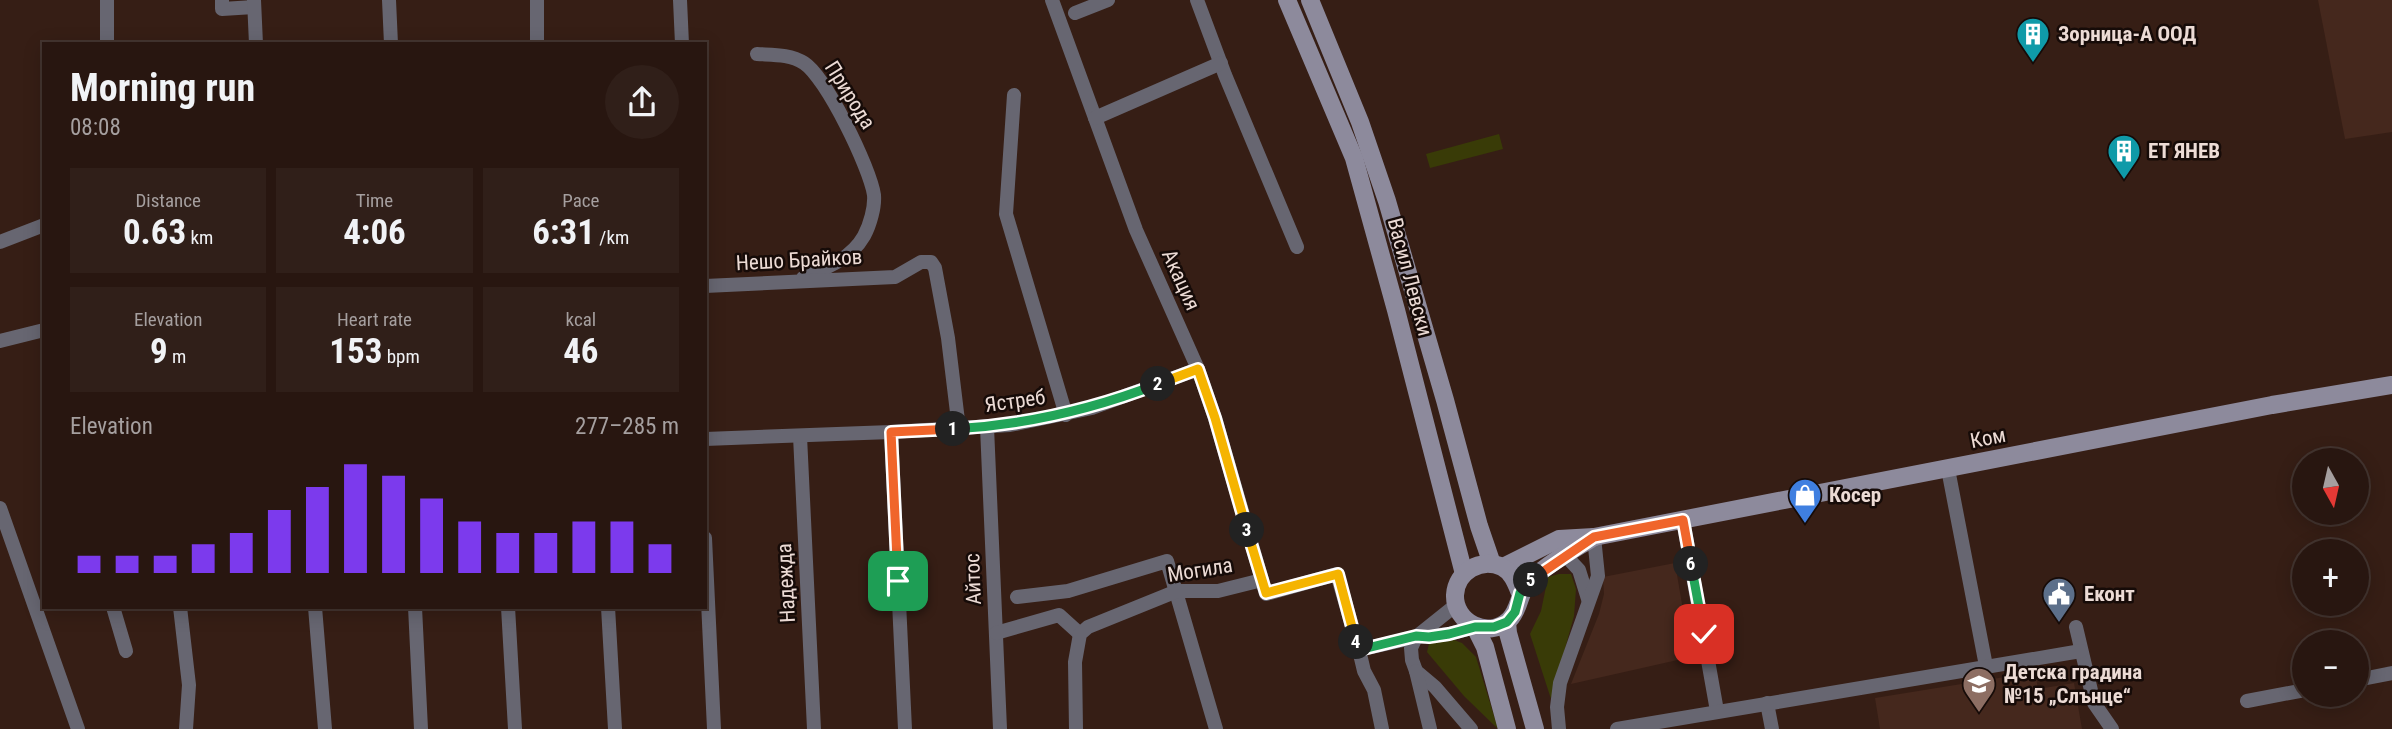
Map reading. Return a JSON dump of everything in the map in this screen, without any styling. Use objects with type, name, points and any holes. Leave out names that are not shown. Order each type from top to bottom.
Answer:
[{"type":"main road","name":"Васил Левски","points":[[1287,0],[1354,158],[1464,574]]},
{"type":"main road","name":"Васил Левски","points":[[1310,0],[1360,122],[1387,201],[1479,526],[1497,566]]},
{"type":"main road","name":"Ком","points":[[1594,537],[2259,408],[2392,385]]},
{"type":"main road","points":[[1507,729],[1485,646],[1475,627],[1465,620],[1456,605],[1458,583],[1472,568],[1497,566],[1559,539],[1594,537]]},
{"type":"main road","points":[[1475,627],[1494,627],[1507,622],[1515,612],[1520,593],[1541,571],[1594,537]]},
{"type":"main road","points":[[1497,566],[1514,579],[1520,593]]},
{"type":"main road","points":[[1507,622],[1507,633],[1535,729]]},
{"type":"street","points":[[107,0],[107,42]]},
{"type":"street","points":[[222,0],[222,9],[254,4],[256,42]]},
{"type":"street","points":[[389,0],[391,42]]},
{"type":"street","points":[[537,0],[537,42]]},
{"type":"street","points":[[680,0],[682,42]]},
{"type":"street","name":"Акация","points":[[1052,0],[1136,230],[1198,369],[1262,580]]},
{"type":"street","points":[[1075,13],[1108,0]]},
{"type":"street","points":[[1197,0],[1297,247]]},
{"type":"street","name":"Природа","points":[[757,54],[785,55],[806,64],[855,140],[874,195],[864,236],[852,252],[836,263],[794,282]]},
{"type":"street","points":[[1095,118],[1221,63]]},
{"type":"street","points":[[1014,94],[1006,214],[1066,415]]},
{"type":"street","points":[[0,242],[42,226]]},
{"type":"street","name":"Нешо Брайков","points":[[707,286],[895,276],[921,262],[931,262],[936,268],[948,338],[959,429]]},
{"type":"street","points":[[0,341],[42,330]]},
{"type":"street","name":"Ястреб","points":[[707,439],[988,427],[1066,415],[1134,394],[1198,369]]},
{"type":"street","name":"Айтос","points":[[988,427],[1000,729]]},
{"type":"street","points":[[891,432],[905,729]]},
{"type":"street","name":"Надежда","points":[[800,436],[814,729]]},
{"type":"street","points":[[1948,469],[1986,666]]},
{"type":"street","points":[[0,508],[78,729]]},
{"type":"street","points":[[1683,520],[1717,711]]},
{"type":"street","points":[[1559,729],[1557,694],[1598,576],[1594,537]]},
{"type":"street","points":[[1565,555],[1579,570],[1588,599]]},
{"type":"street","points":[[1017,597],[1068,591],[1167,561],[1216,729]]},
{"type":"street","name":"Могила","points":[[1080,634],[1088,627],[1177,591],[1218,591],[1262,580],[1266,593],[1338,574],[1359,650]]},
{"type":"street","points":[[707,580],[714,729]]},
{"type":"street","points":[[1430,729],[1411,648],[1416,636],[1456,605]]},
{"type":"street","points":[[114,609],[126,651]]},
{"type":"street","points":[[180,609],[189,685],[186,729]]},
{"type":"street","points":[[315,609],[325,729]]},
{"type":"street","points":[[415,609],[421,729]]},
{"type":"street","points":[[508,609],[515,729]]},
{"type":"street","points":[[608,609],[615,729]]},
{"type":"street","points":[[996,633],[1059,615],[1080,634],[1074,662],[1076,729]]},
{"type":"street","points":[[1382,729],[1374,690],[1364,671],[1359,650],[1416,636],[1449,634],[1475,627]]},
{"type":"street","points":[[2076,627],[2094,703],[2112,729]]},
{"type":"street","points":[[1617,729],[2081,651]]},
{"type":"street","points":[[1416,671],[1435,687],[1471,729]]},
{"type":"street","points":[[2369,678],[2392,673]]},
{"type":"street","points":[[2247,701],[2292,692]]},
{"type":"street","points":[[1767,703],[1772,729]]},
{"type":"shaded area","points":[[2318,0],[2392,0],[2392,132],[2345,139]]},
{"type":"shaded area","points":[[1499,134],[1503,149],[1430,168],[1426,154]]},
{"type":"shaded area","points":[[1675,563],[1691,657],[1571,684],[1599,614],[1604,594],[1603,577]]},
{"type":"shaded area","points":[[1571,574],[1576,589],[1574,616],[1551,699],[1530,634],[1541,611],[1548,577]]},
{"type":"shaded area","points":[[1446,637],[1462,643],[1476,657],[1498,729],[1464,696],[1427,652],[1429,644]]},
{"type":"shaded area","name":"Детска градина №15 „Слънце“","points":[[2035,672],[2038,689],[2074,683],[2082,729],[1880,729],[1875,698]]},
{"type":"place","name":"Зорница-А ООД","points":[[2033,64]]},
{"type":"place","name":"ЕТ ЯНЕВ","points":[[2124,181]]},
{"type":"place","name":"Косер","points":[[1805,525]]},
{"type":"place","name":"Еконт","points":[[2059,624]]},
{"type":"place","name":"Детска градина №15 „Слънце“","points":[[1979,714]]},
{"type":"route","points":[[898,581],[891,432],[988,427],[1066,415],[1134,394],[1198,369],[1266,593],[1338,574],[1359,650],[1416,636],[1449,634],[1475,627],[1494,627],[1507,622],[1515,612],[1520,593],[1529,581],[1594,537],[1683,520],[1704,634]]}]
